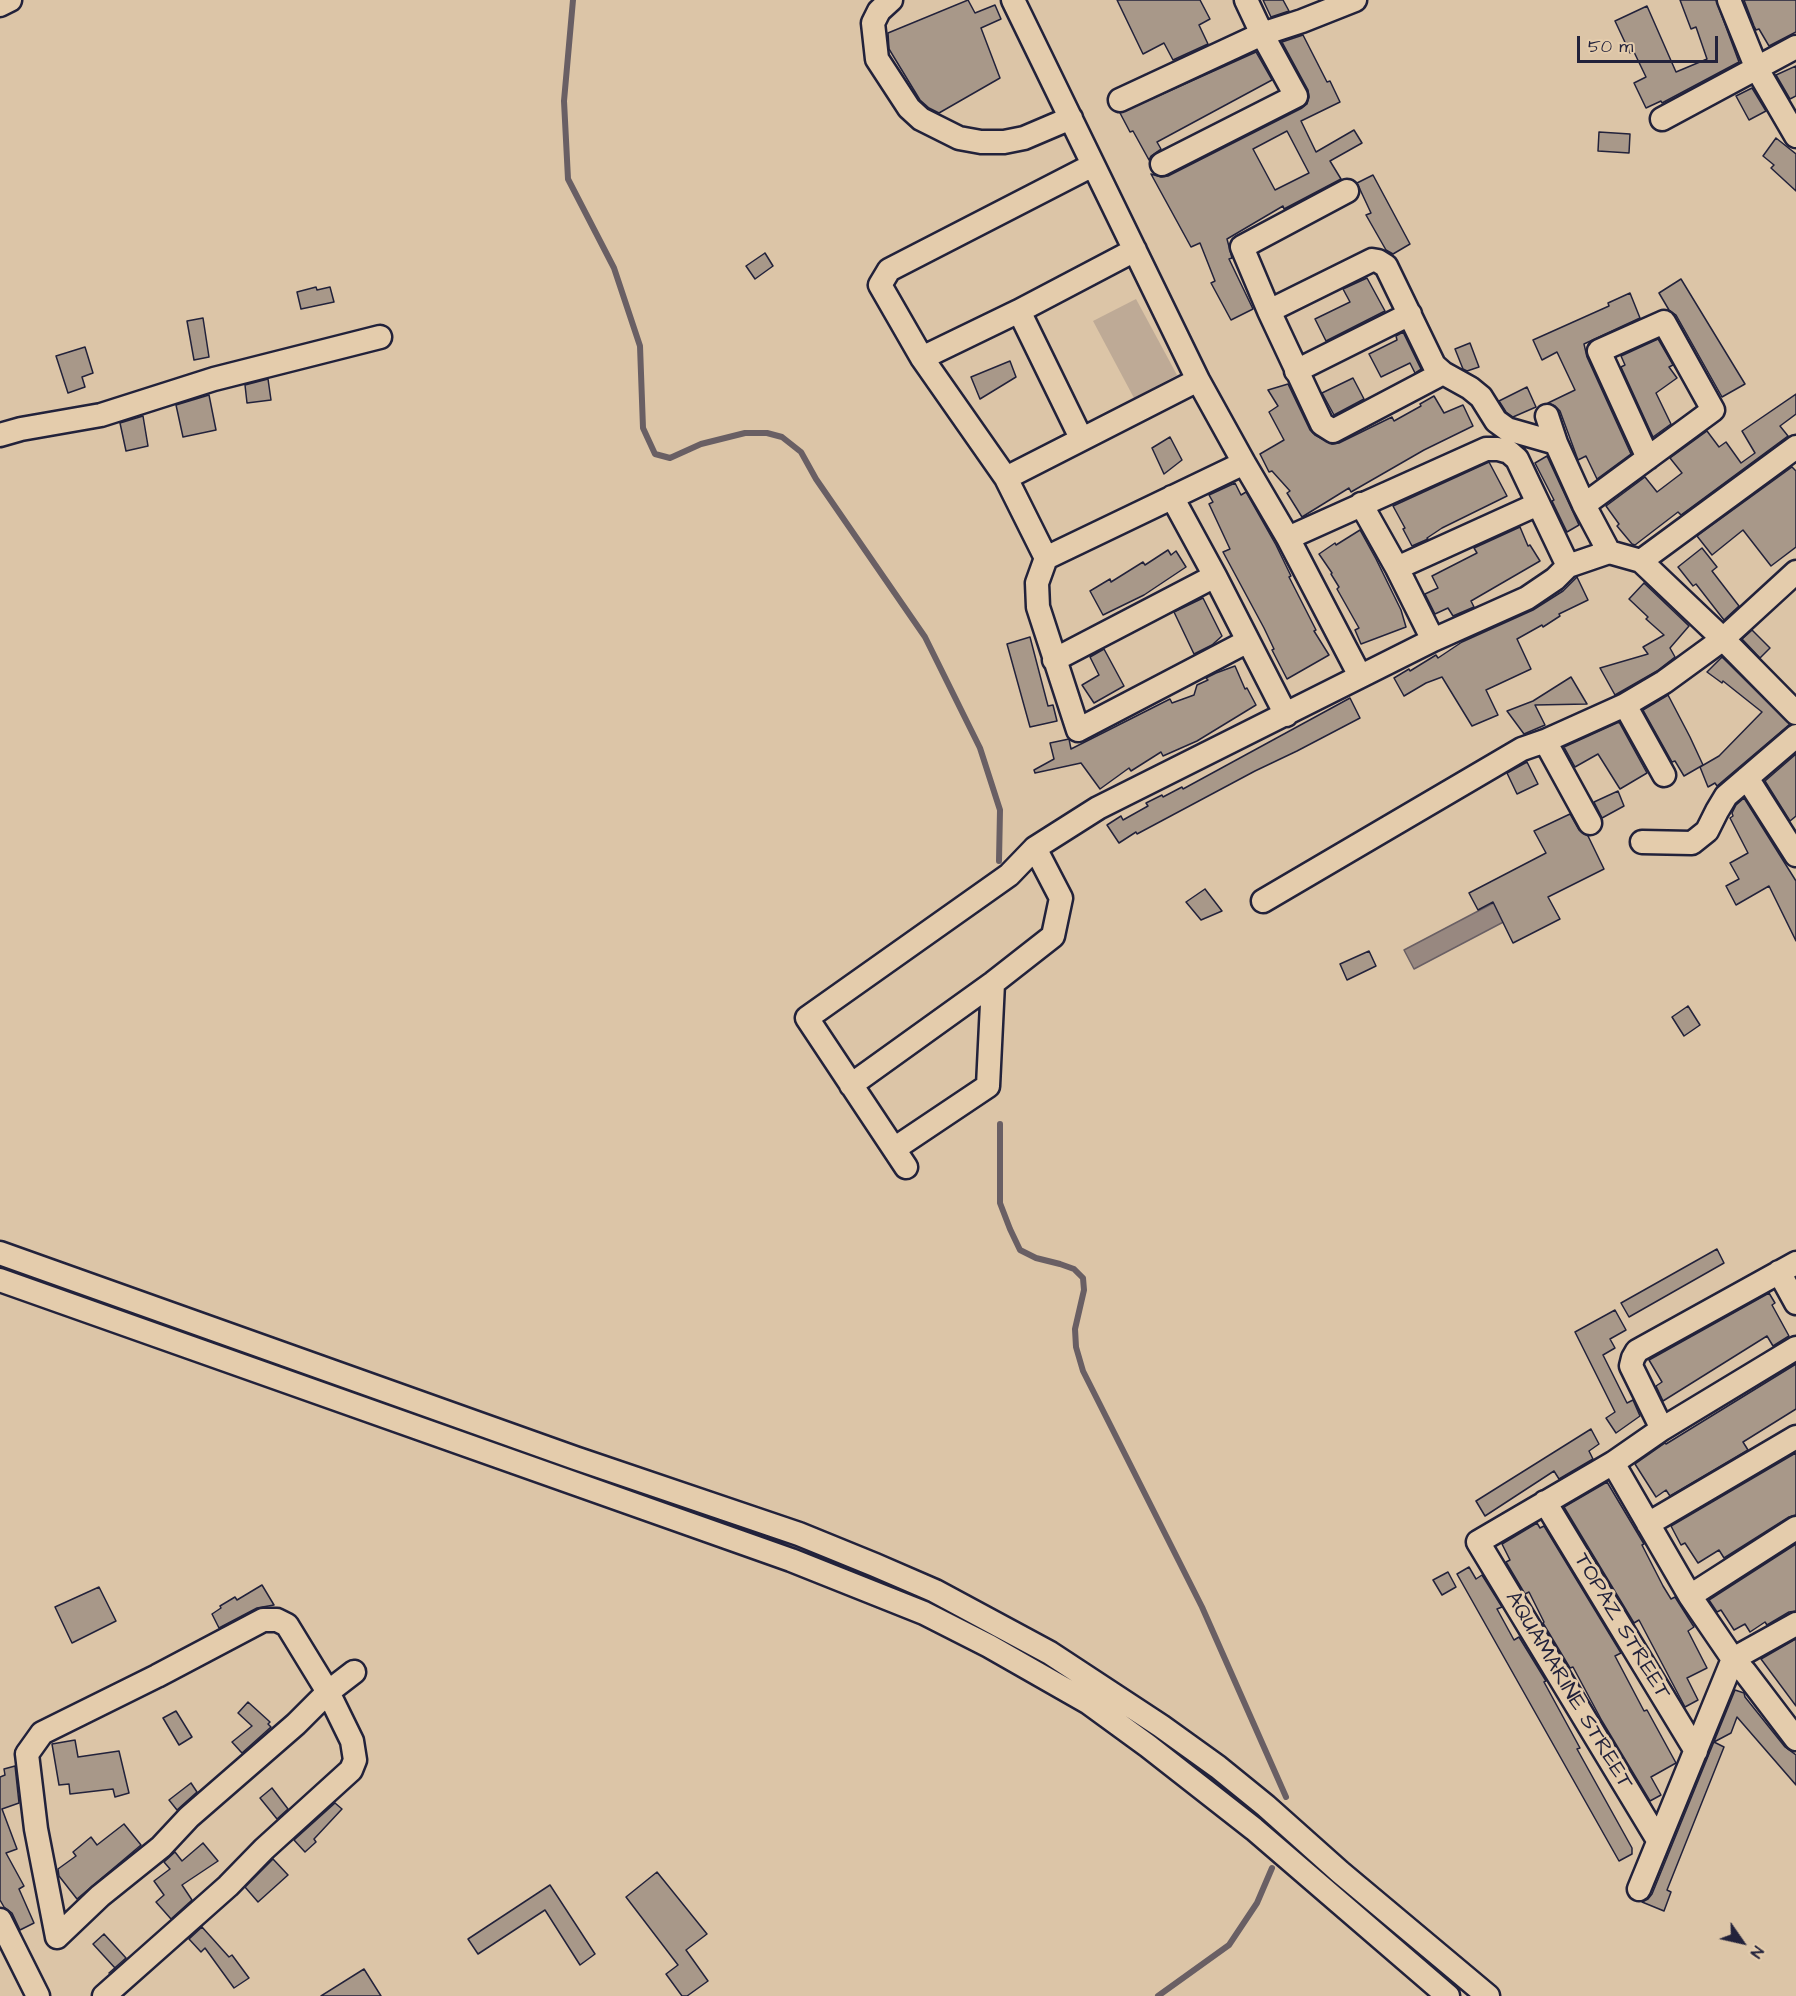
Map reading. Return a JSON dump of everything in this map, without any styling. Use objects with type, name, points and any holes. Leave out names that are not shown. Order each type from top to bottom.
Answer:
[{"type":"street","points":[[0,5],[10,0]]},
{"type":"street","points":[[891,0],[879,11],[873,24],[878,59],[909,108],[921,119],[960,138],[981,142],[1004,142],[1024,138],[1071,118]]},
{"type":"street","points":[[1013,0],[1198,380],[1287,538],[1360,676]]},
{"type":"street","points":[[1162,164],[1296,96],[1246,0]]},
{"type":"street","points":[[1120,100],[1262,34],[1355,0]]},
{"type":"street","points":[[1730,0],[1757,69],[1796,136]]},
{"type":"street","points":[[1662,119],[1796,47]]},
{"type":"street","points":[[1046,558],[1005,478],[922,358],[880,285],[889,270],[1094,165]]},
{"type":"street","points":[[1347,191],[1242,247],[1322,424],[1333,431],[1443,373]]},
{"type":"street","points":[[922,358],[1019,311],[1135,250]]},
{"type":"street","points":[[1269,311],[1372,260],[1378,261],[1386,266],[1434,366],[1481,397],[1496,421],[1507,429],[1556,443]]},
{"type":"street","points":[[1019,311],[1081,438]]},
{"type":"street","points":[[1296,370],[1410,314]]},
{"type":"street","points":[[1584,505],[1648,458],[1713,410],[1664,322],[1599,351],[1648,458]]},
{"type":"street","points":[[0,435],[21,429],[101,415],[214,379],[380,337]]},
{"type":"street","points":[[1005,478],[1198,380]]},
{"type":"street","points":[[1547,416],[1556,443],[1584,505],[1609,552]]},
{"type":"street","points":[[1641,561],[1796,447]]},
{"type":"street","points":[[1287,538],[1486,449],[1509,452],[1517,459],[1569,566]]},
{"type":"street","points":[[1244,463],[1046,558],[1037,583],[1038,607],[1078,730],[1248,641]]},
{"type":"street","points":[[1172,497],[1286,715]]},
{"type":"street","points":[[1361,504],[1397,568],[1433,640]]},
{"type":"street","points":[[1397,568],[1538,504]]},
{"type":"street","points":[[993,983],[988,1086],[900,1158],[807,1018],[1009,875],[1035,849],[1098,808],[1433,640],[1527,598],[1555,579],[1569,566],[1609,552],[1641,561],[1723,639],[1792,700]]},
{"type":"street","points":[[1263,901],[1522,749],[1624,705],[1664,682],[1723,639],[1796,572]]},
{"type":"street","points":[[1054,660],[1215,576]]},
{"type":"street","points":[[1624,705],[1664,775]]},
{"type":"street","points":[[1642,842],[1692,843],[1707,831],[1726,796],[1796,736]]},
{"type":"street","points":[[1545,741],[1590,823]]},
{"type":"street","points":[[1747,778],[1794,844]]},
{"type":"street","points":[[851,1085],[993,983],[1053,936],[1060,898],[1035,849]]},
{"type":"street","points":[[0,1253],[563,1454],[799,1534],[935,1591],[1050,1653],[1218,1767],[1488,1996]]},
{"type":"street","points":[[1662,1429],[1631,1366],[1637,1352],[1788,1268],[1796,1303]]},
{"type":"street","points":[[0,1280],[791,1560],[924,1613],[990,1646],[1089,1703],[1148,1746],[1254,1829],[1448,1996]]},
{"type":"street","points":[[1545,1502],[1613,1463],[1662,1429],[1796,1348]]},
{"type":"street","points":[[1648,1524],[1796,1437]]},
{"type":"street","points":[[1613,1463],[1690,1596],[1732,1659],[1745,1672],[1796,1739]]},
{"type":"street","name":"AQUAMARINE STREET","points":[[1545,1502],[1478,1542],[1658,1840]]},
{"type":"street","name":"TOPAZ STREET","points":[[1545,1502],[1696,1752]]},
{"type":"street","points":[[1690,1596],[1796,1528]]},
{"type":"street","points":[[110,1994],[351,1770],[355,1760],[352,1741],[328,1692],[287,1625],[277,1620],[263,1620],[42,1733],[27,1754],[36,1828],[57,1937],[99,1896],[161,1847],[189,1817],[296,1724],[328,1692],[354,1672]]},
{"type":"street","points":[[1639,1889],[1732,1659],[1796,1624]]},
{"type":"street","points":[[0,1920],[38,1996]]},
{"type":"street","points":[[1426,1977],[1444,1958]]},
{"type":"shaded area","points":[[1136,299],[1177,375],[1134,398],[1093,321]]},
{"type":"shaded area","points":[[1501,899],[1511,918],[1414,969],[1404,950]]},
{"type":"building","points":[[968,0],[975,13],[995,5],[1001,19],[981,28],[1000,78],[939,113],[920,100],[889,49],[888,33]]},
{"type":"building","points":[[1117,0],[1200,0],[1210,19],[1199,25],[1208,44],[1173,60],[1164,43],[1143,54]]},
{"type":"building","points":[[1263,0],[1283,0],[1289,11],[1271,17]]},
{"type":"building","points":[[1680,0],[1716,0],[1739,62],[1662,103],[1661,101],[1646,108],[1634,83],[1646,77],[1634,52],[1630,53],[1615,21],[1647,6],[1676,72],[1707,59],[1696,27],[1691,29]]},
{"type":"building","points":[[1744,0],[1796,0],[1796,32],[1769,46],[1759,29],[1756,30]]},
{"type":"building","points":[[1303,35],[1340,102],[1301,121],[1316,152],[1354,130],[1362,143],[1330,161],[1341,179],[1284,209],[1283,206],[1227,239],[1232,258],[1229,259],[1253,309],[1231,320],[1211,283],[1215,281],[1200,243],[1191,247],[1151,174],[1161,177],[1168,176],[1307,104],[1308,90],[1282,42]],"holes":[[[1287,131],[1309,173],[1275,190],[1253,149]]]},
{"type":"building","points":[[1256,52],[1272,80],[1157,142],[1161,149],[1149,160],[1120,113]]},
{"type":"building","points":[[1796,66],[1796,96],[1790,99],[1776,75]]},
{"type":"building","points":[[1752,88],[1766,111],[1749,120],[1736,96]]},
{"type":"building","points":[[1599,132],[1630,134],[1629,153],[1598,151]]},
{"type":"building","points":[[1776,138],[1796,154],[1796,191],[1771,168],[1774,165],[1763,156]]},
{"type":"building","points":[[1373,175],[1410,244],[1393,254],[1386,250],[1366,215],[1371,213],[1357,183]]},
{"type":"building","points":[[765,253],[773,266],[755,279],[746,266]]},
{"type":"building","points":[[1367,278],[1385,311],[1326,341],[1315,319],[1350,302],[1343,289]]},
{"type":"building","points":[[1681,279],[1745,384],[1722,397],[1676,315],[1669,310],[1659,293]]},
{"type":"building","points":[[316,287],[317,290],[330,287],[334,302],[301,309],[297,292]]},
{"type":"building","points":[[1630,293],[1640,318],[1584,344],[1587,357],[1631,454],[1597,479],[1586,456],[1578,460],[1560,411],[1548,403],[1575,390],[1557,352],[1542,360],[1533,340],[1609,306],[1608,303]]},
{"type":"building","points":[[203,318],[209,357],[194,360],[187,321]]},
{"type":"building","points":[[1403,332],[1421,369],[1415,373],[1410,363],[1381,377],[1369,354],[1397,340],[1396,336]]},
{"type":"building","points":[[1658,339],[1673,365],[1669,367],[1677,378],[1656,393],[1671,424],[1653,437],[1621,367],[1625,365],[1621,356]]},
{"type":"building","points":[[1470,343],[1479,367],[1467,371],[1463,369],[1455,349]]},
{"type":"building","points":[[85,347],[93,373],[82,377],[85,387],[68,393],[56,356]]},
{"type":"building","points":[[1010,361],[1016,377],[980,399],[971,377]]},
{"type":"building","points":[[1353,378],[1364,399],[1334,415],[1322,393]]},
{"type":"building","points":[[268,379],[271,400],[247,403],[245,385]]},
{"type":"building","points":[[1288,384],[1310,430],[1332,444],[1339,443],[1392,417],[1394,421],[1434,396],[1444,413],[1463,405],[1473,426],[1424,450],[1351,492],[1349,488],[1302,517],[1287,493],[1290,491],[1272,471],[1269,472],[1260,454],[1284,440],[1269,412],[1278,406],[1268,390]]},
{"type":"building","points":[[1527,387],[1536,407],[1513,417],[1506,412],[1499,401]]},
{"type":"building","points":[[1796,394],[1796,414],[1780,426],[1788,436],[1681,515],[1678,512],[1635,545],[1617,526],[1619,524],[1606,506],[1645,477],[1657,492],[1682,473],[1670,458],[1707,431],[1719,447],[1726,442],[1741,463],[1755,453],[1742,431]]},
{"type":"building","points":[[209,395],[216,430],[183,437],[176,405]]},
{"type":"building","points":[[143,416],[148,446],[126,451],[120,423]]},
{"type":"building","points":[[1170,437],[1182,460],[1164,474],[1152,448]]},
{"type":"building","points":[[1547,456],[1579,525],[1567,532],[1535,463]]},
{"type":"building","points":[[1489,462],[1507,496],[1442,528],[1428,539],[1412,546],[1393,506]]},
{"type":"building","points":[[1792,467],[1796,471],[1796,547],[1771,566],[1743,530],[1712,555],[1697,536]]},
{"type":"building","points":[[1235,483],[1241,495],[1246,492],[1276,545],[1291,576],[1289,577],[1316,630],[1314,631],[1329,655],[1287,679],[1264,628],[1223,552],[1230,549],[1209,504],[1213,502],[1209,495]]},
{"type":"building","points":[[1520,527],[1528,546],[1530,545],[1540,561],[1471,601],[1474,607],[1453,616],[1448,608],[1435,614],[1425,594],[1438,588],[1432,576],[1477,553],[1474,548]]},
{"type":"building","points":[[1360,530],[1401,610],[1406,627],[1361,644],[1355,630],[1359,628],[1337,589],[1339,587],[1332,573],[1319,554]]},
{"type":"building","points":[[1702,548],[1717,567],[1712,571],[1739,606],[1724,620],[1696,584],[1693,586],[1678,567]]},
{"type":"building","points":[[1168,550],[1171,555],[1176,551],[1186,567],[1144,595],[1103,615],[1090,591],[1110,579],[1111,582],[1143,562],[1145,565]]},
{"type":"building","points":[[1577,577],[1588,600],[1559,614],[1560,616],[1543,627],[1542,625],[1517,639],[1531,669],[1486,690],[1498,715],[1472,726],[1442,677],[1404,696],[1394,678],[1436,655],[1438,658],[1462,642],[1533,610],[1563,591]]},
{"type":"building","points":[[1644,583],[1689,626],[1670,648],[1675,657],[1657,671],[1615,695],[1600,668],[1648,654],[1643,647],[1664,635],[1629,599]]},
{"type":"building","points":[[1203,598],[1222,636],[1212,645],[1194,654],[1174,612]]},
{"type":"building","points":[[1752,630],[1770,648],[1760,658],[1742,639]]},
{"type":"building","points":[[1030,637],[1048,706],[1053,705],[1057,721],[1030,727],[1007,644]]},
{"type":"building","points":[[1104,649],[1124,686],[1094,703],[1082,685],[1099,675],[1090,657]]},
{"type":"building","points":[[1722,657],[1790,724],[1717,786],[1715,783],[1708,787],[1700,767],[1719,756],[1762,712],[1723,681],[1722,683],[1707,672]]},
{"type":"building","points":[[1235,666],[1245,689],[1247,688],[1256,705],[1197,741],[1163,756],[1161,752],[1131,771],[1129,768],[1100,789],[1081,763],[1035,773],[1034,770],[1054,759],[1050,743],[1069,739],[1071,749],[1170,699],[1172,703],[1194,695],[1197,685],[1208,680],[1206,678]]},
{"type":"building","points":[[1571,677],[1587,704],[1535,705],[1545,725],[1524,734],[1507,711],[1533,701]]},
{"type":"building","points":[[1668,695],[1703,765],[1684,776],[1675,761],[1672,762],[1643,710]]},
{"type":"building","points":[[1350,698],[1360,718],[1297,751],[1137,834],[1136,832],[1119,843],[1107,825],[1121,816],[1123,820],[1148,806],[1146,803],[1162,795],[1163,797],[1182,787],[1183,789]]},
{"type":"building","points":[[1619,722],[1647,773],[1620,789],[1598,754],[1575,767],[1564,747]]},
{"type":"building","points":[[1796,754],[1796,816],[1790,821],[1765,781]]},
{"type":"building","points":[[1527,762],[1538,784],[1517,794],[1507,773]]},
{"type":"building","points":[[1618,791],[1624,806],[1602,818],[1594,802]]},
{"type":"building","points":[[1744,798],[1796,881],[1796,941],[1769,886],[1736,905],[1726,886],[1739,879],[1730,863],[1748,853],[1730,818],[1733,816],[1736,805]]},
{"type":"building","points":[[1570,814],[1579,830],[1588,836],[1604,869],[1548,897],[1560,919],[1513,943],[1493,902],[1478,910],[1469,893],[1546,853],[1534,831]]},
{"type":"building","points":[[1205,889],[1222,911],[1201,920],[1186,902]]},
{"type":"building","points":[[1369,951],[1376,966],[1347,980],[1340,964]]},
{"type":"building","points":[[1688,1006],[1700,1025],[1684,1036],[1672,1017]]},
{"type":"building","points":[[1717,1249],[1724,1263],[1629,1317],[1621,1303]]},
{"type":"building","points":[[1769,1293],[1775,1303],[1772,1305],[1789,1336],[1773,1346],[1767,1336],[1663,1401],[1656,1386],[1662,1382],[1649,1360]]},
{"type":"building","points":[[1615,1310],[1626,1330],[1610,1339],[1615,1348],[1603,1355],[1627,1403],[1633,1400],[1640,1416],[1616,1433],[1606,1418],[1615,1412],[1575,1332]]},
{"type":"building","points":[[1796,1364],[1796,1409],[1743,1442],[1748,1450],[1670,1496],[1666,1490],[1656,1497],[1635,1464],[1665,1443]]},
{"type":"building","points":[[1591,1429],[1599,1444],[1589,1451],[1593,1459],[1559,1479],[1554,1471],[1485,1516],[1476,1501]]},
{"type":"building","points":[[1796,1453],[1796,1515],[1789,1517],[1724,1558],[1719,1550],[1698,1563],[1685,1543],[1681,1545],[1671,1526]]},
{"type":"building","points":[[1607,1482],[1644,1544],[1642,1545],[1663,1586],[1671,1599],[1675,1597],[1694,1627],[1688,1631],[1707,1668],[1687,1678],[1698,1700],[1685,1707],[1639,1620],[1634,1623],[1564,1507]]},
{"type":"building","points":[[1537,1523],[1540,1528],[1544,1526],[1621,1653],[1615,1656],[1644,1711],[1647,1710],[1676,1763],[1651,1777],[1661,1795],[1650,1801],[1573,1667],[1570,1668],[1543,1623],[1529,1592],[1525,1594],[1506,1562],[1510,1560],[1502,1544]]},
{"type":"building","points":[[1796,1544],[1796,1611],[1789,1612],[1767,1625],[1765,1622],[1750,1632],[1745,1624],[1734,1630],[1721,1610],[1717,1612],[1709,1600]]},
{"type":"building","points":[[1469,1567],[1476,1579],[1482,1575],[1502,1607],[1497,1609],[1514,1640],[1519,1637],[1546,1681],[1544,1682],[1580,1748],[1577,1749],[1632,1848],[1632,1854],[1619,1861],[1457,1574]]},
{"type":"building","points":[[1448,1572],[1456,1587],[1442,1595],[1433,1580]]},
{"type":"building","points":[[262,1585],[274,1605],[257,1608],[219,1628],[212,1614],[221,1608],[220,1606],[235,1597],[237,1600]]},
{"type":"building","points":[[99,1587],[116,1621],[72,1643],[55,1607]]},
{"type":"building","points":[[1796,1639],[1796,1706],[1761,1659]]},
{"type":"building","points":[[1735,1690],[1744,1693],[1785,1747],[1796,1755],[1796,1785],[1737,1717],[1731,1733],[1714,1742],[1724,1747],[1667,1890],[1671,1892],[1664,1911],[1642,1902],[1652,1894]]},
{"type":"building","points":[[248,1702],[270,1722],[268,1724],[271,1727],[242,1753],[232,1742],[252,1726],[238,1713]]},
{"type":"building","points":[[176,1711],[192,1737],[179,1745],[163,1718]]},
{"type":"building","points":[[75,1740],[78,1757],[119,1751],[129,1793],[115,1797],[113,1789],[70,1794],[69,1784],[59,1785],[52,1744]]},
{"type":"building","points":[[15,1766],[19,1803],[2,1809],[17,1849],[6,1853],[24,1886],[19,1889],[34,1923],[20,1930],[12,1913],[4,1907],[0,1900],[0,1777],[5,1775],[4,1769]]},
{"type":"building","points":[[191,1783],[197,1792],[177,1810],[169,1800]]},
{"type":"building","points":[[272,1788],[288,1809],[277,1819],[260,1798]]},
{"type":"building","points":[[335,1803],[342,1809],[314,1839],[316,1842],[305,1852],[294,1840]]},
{"type":"building","points":[[124,1824],[141,1845],[77,1899],[59,1876],[58,1869],[76,1856],[73,1852],[91,1837],[97,1845]]},
{"type":"building","points":[[203,1843],[218,1861],[182,1885],[192,1900],[171,1919],[156,1902],[164,1895],[154,1881],[170,1869],[164,1862],[175,1852],[182,1861]]},
{"type":"building","points":[[273,1859],[288,1875],[258,1902],[245,1887]]},
{"type":"building","points":[[657,1872],[707,1934],[686,1950],[708,1981],[687,1996],[682,1996],[666,1974],[678,1965],[626,1897]]},
{"type":"building","points":[[550,1885],[595,1954],[580,1965],[545,1910],[478,1954],[468,1939]]},
{"type":"building","points":[[202,1927],[229,1957],[232,1955],[249,1978],[234,1988],[205,1948],[201,1952],[189,1939]]},
{"type":"building","points":[[104,1934],[126,1958],[115,1968],[93,1944]]},
{"type":"building","points":[[364,1969],[381,1996],[321,1996]]},
{"type":"waterway","points":[[573,0],[564,101],[568,179],[614,268],[640,346],[643,428],[655,454],[670,458],[701,444],[745,433],[767,433],[782,437],[801,452],[816,479],[925,637],[980,748],[1000,810],[999,861]]},
{"type":"waterway","points":[[1000,1124],[1000,1203],[1010,1229],[1020,1250],[1036,1258],[1074,1269],[1083,1278],[1084,1290],[1075,1329],[1076,1347],[1083,1371],[1202,1607],[1286,1797]]},
{"type":"waterway","points":[[1158,1996],[1229,1945],[1257,1903],[1272,1868]]}]
